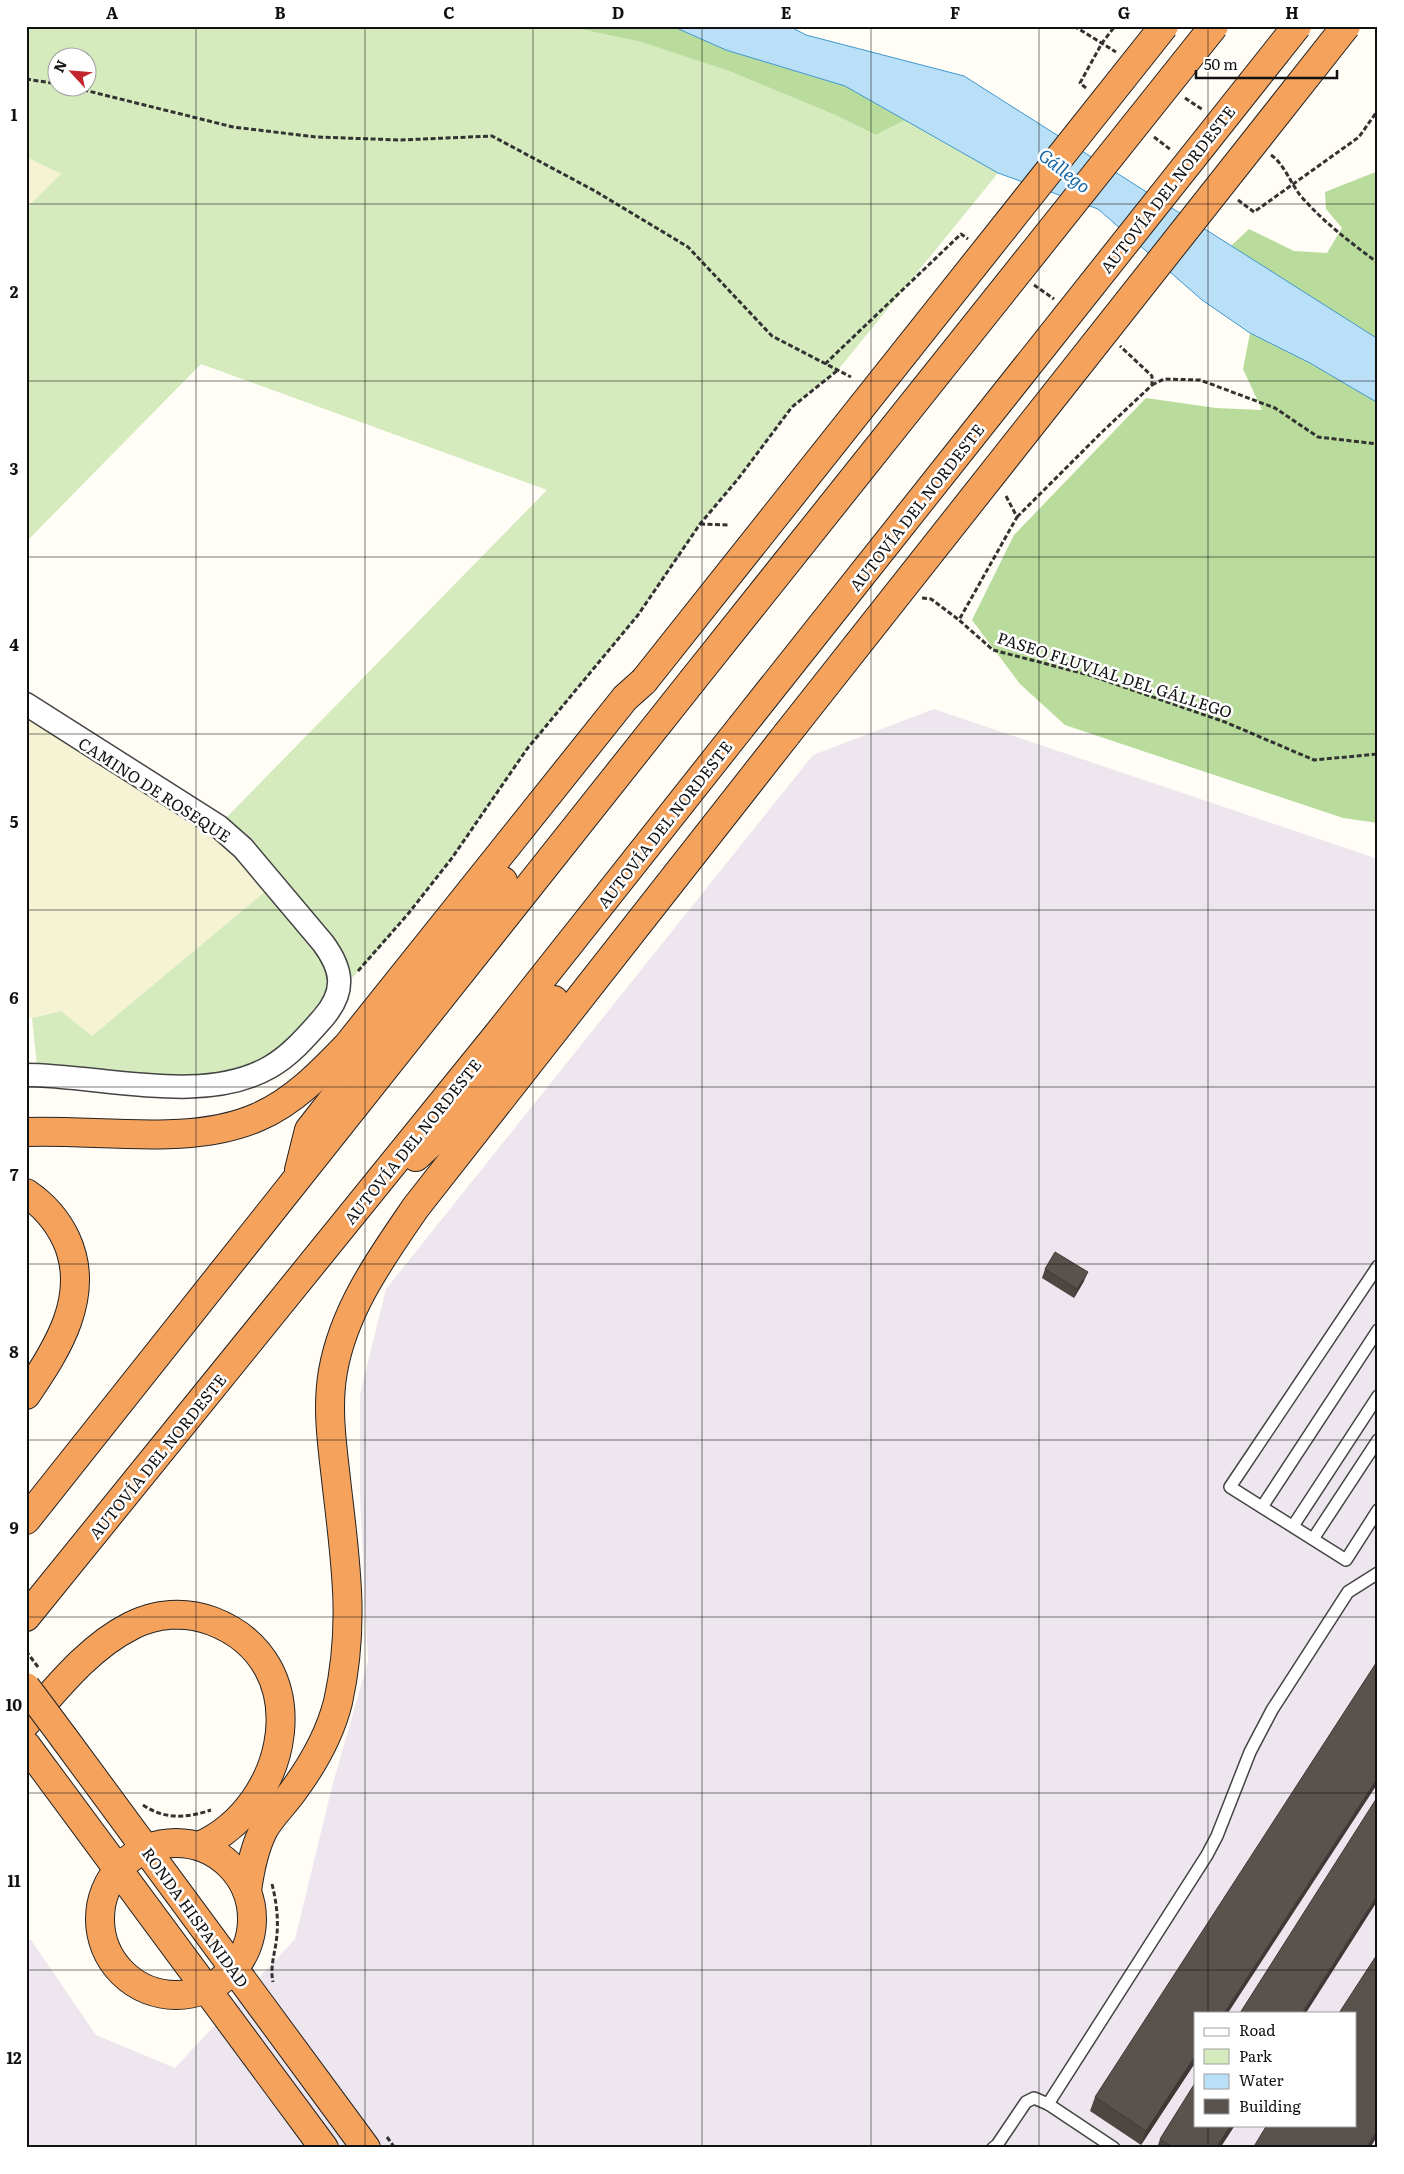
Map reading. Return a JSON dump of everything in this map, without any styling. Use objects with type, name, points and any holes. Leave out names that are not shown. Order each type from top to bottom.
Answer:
[{"type":"highway","points":[[26,1132],[197,1133],[258,1118],[281,1105],[305,1087],[347,1046],[625,698],[644,681],[1164,26]]},
{"type":"highway","points":[[26,1520],[1214,26]]},
{"type":"highway","name":"AUTOVÍA DEL NORDESTE","points":[[26,1617],[344,1224],[1297,26]]},
{"type":"highway","points":[[247,1891],[250,1868],[257,1845],[265,1828],[294,1790],[325,1739],[337,1706],[346,1666],[349,1628],[348,1580],[330,1409],[333,1372],[342,1337],[357,1298],[416,1207],[1346,26]]},
{"type":"highway","points":[[297,1179],[309,1130],[510,871],[562,796],[632,704],[644,681]]},
{"type":"highway","points":[[344,1224],[452,1124],[664,872],[733,803]]},
{"type":"highway","points":[[26,1193],[49,1213],[61,1230],[73,1259],[75,1282],[72,1306],[61,1338],[26,1395]]},
{"type":"highway","points":[[26,1723],[93,1653],[113,1636],[132,1625],[163,1615],[182,1615],[203,1618],[234,1632],[255,1649],[269,1669],[280,1706],[280,1731],[276,1759],[254,1801],[228,1829],[199,1846]]},
{"type":"highway","name":"RONDA HISPANIDAD","points":[[26,1687],[366,2148]]},
{"type":"highway","name":"RONDA HISPANIDAD","points":[[34,1755],[324,2148]]},
{"type":"highway","points":[[167,1844],[188,1844],[209,1850],[236,1871],[247,1891],[253,1914],[253,1926],[247,1949],[234,1969],[207,1990],[176,1996],[145,1990],[120,1971],[110,1958],[104,1944],[100,1928],[100,1912],[104,1897],[119,1869],[127,1861],[146,1849],[167,1844]]},
{"type":"street","name":"CAMINO DE ROSEQUE","points":[[26,704],[218,826],[230,836],[328,949],[338,969],[340,985]]},
{"type":"street","points":[[26,1076],[60,1076],[150,1086],[206,1085],[247,1077],[271,1067],[305,1038],[336,999],[340,985]]},
{"type":"lane","points":[[1378,1266],[1230,1487],[1346,1560],[1378,1510]]},
{"type":"lane","points":[[1262,1507],[1378,1330]]},
{"type":"lane","points":[[1293,1526],[1378,1396]]},
{"type":"lane","points":[[1313,1539],[1378,1440]]},
{"type":"lane","points":[[1048,2104],[1207,1855],[1217,1836],[1250,1752],[1272,1710],[1348,1592],[1378,1573]]},
{"type":"lane","points":[[997,2147],[1029,2099],[1034,2098],[1048,2104],[1114,2148]]},
{"type":"path","points":[[26,79],[48,82]]},
{"type":"path","points":[[98,93],[234,127],[297,135],[401,140],[492,136],[595,191],[688,247],[772,336],[851,377]]},
{"type":"path","points":[[825,364],[961,234],[970,240]]},
{"type":"path","points":[[1026,279],[1058,302]]},
{"type":"path","points":[[1114,342],[1152,376],[1152,385]]},
{"type":"path","points":[[340,985],[352,978],[377,952],[452,858],[527,749],[638,615],[700,524],[738,479],[792,407],[838,370]]},
{"type":"path","points":[[1006,496],[1017,517],[1152,385],[1164,379],[1200,380],[1275,408],[1318,437],[1378,444]]},
{"type":"path","name":"PASEO FLUVIAL DEL GÁLLEGO","points":[[1017,517],[959,620],[993,650],[1089,675],[1216,719],[1314,760],[1378,754]]},
{"type":"path","points":[[700,524],[729,525]]},
{"type":"shaded area","points":[[26,157],[61,174],[26,209]]},
{"type":"shaded area","points":[[26,704],[147,782],[273,885],[92,1036],[61,1011],[26,1019]]},
{"type":"shaded area","points":[[934,709],[1378,859],[1378,2148],[26,2148],[26,1939],[31,1940],[96,2035],[175,2068],[295,1939],[333,1783],[368,1661],[360,1498],[360,1394],[386,1289],[813,755]]},
{"type":"green space","points":[[26,26],[566,26],[641,42],[729,71],[833,114],[874,135],[905,120],[998,173],[838,370],[792,407],[738,479],[700,524],[638,615],[527,749],[452,858],[377,951],[352,978],[340,985],[305,1038],[231,1082],[38,1075],[32,1018],[61,1011],[92,1036],[273,885],[218,826],[547,490],[201,364],[26,542],[26,209],[61,174],[26,157]]},
{"type":"green space","points":[[566,26],[672,26],[726,50],[845,86],[905,120],[875,135],[833,114],[729,71],[641,42]]},
{"type":"green space","points":[[1378,171],[1378,339],[1231,246],[1249,229],[1294,251],[1327,253],[1342,228],[1326,209],[1325,192]]},
{"type":"green space","points":[[1250,333],[1310,363],[1378,403],[1378,823],[1343,818],[1065,725],[1020,684],[972,620],[1014,535],[1146,398],[1216,408],[1262,410],[1243,369]]},
{"type":"water","name":"Gállego","points":[[672,26],[789,26],[806,35],[964,76],[1378,339],[1378,403],[1310,363],[1250,333],[1202,300],[1098,209],[998,173],[845,86],[726,50]]},
{"type":"building","points":[[1055,1252],[1088,1272],[1077,1289],[1045,1269]]},
{"type":"building","points":[[1378,1660],[1378,1777],[1225,2012],[1194,2012],[1194,2058],[1146,2131],[1095,2097]]},
{"type":"building","points":[[1378,1796],[1378,1894],[1303,2012],[1241,2012]]},
{"type":"building","points":[[1378,1953],[1378,2129],[1366,2148],[1253,2148],[1266,2126],[1356,2126],[1356,2012],[1340,2012]]},
{"type":"building","points":[[1194,2085],[1194,2126],[1230,2126],[1216,2148],[1174,2148],[1160,2139]]}]
